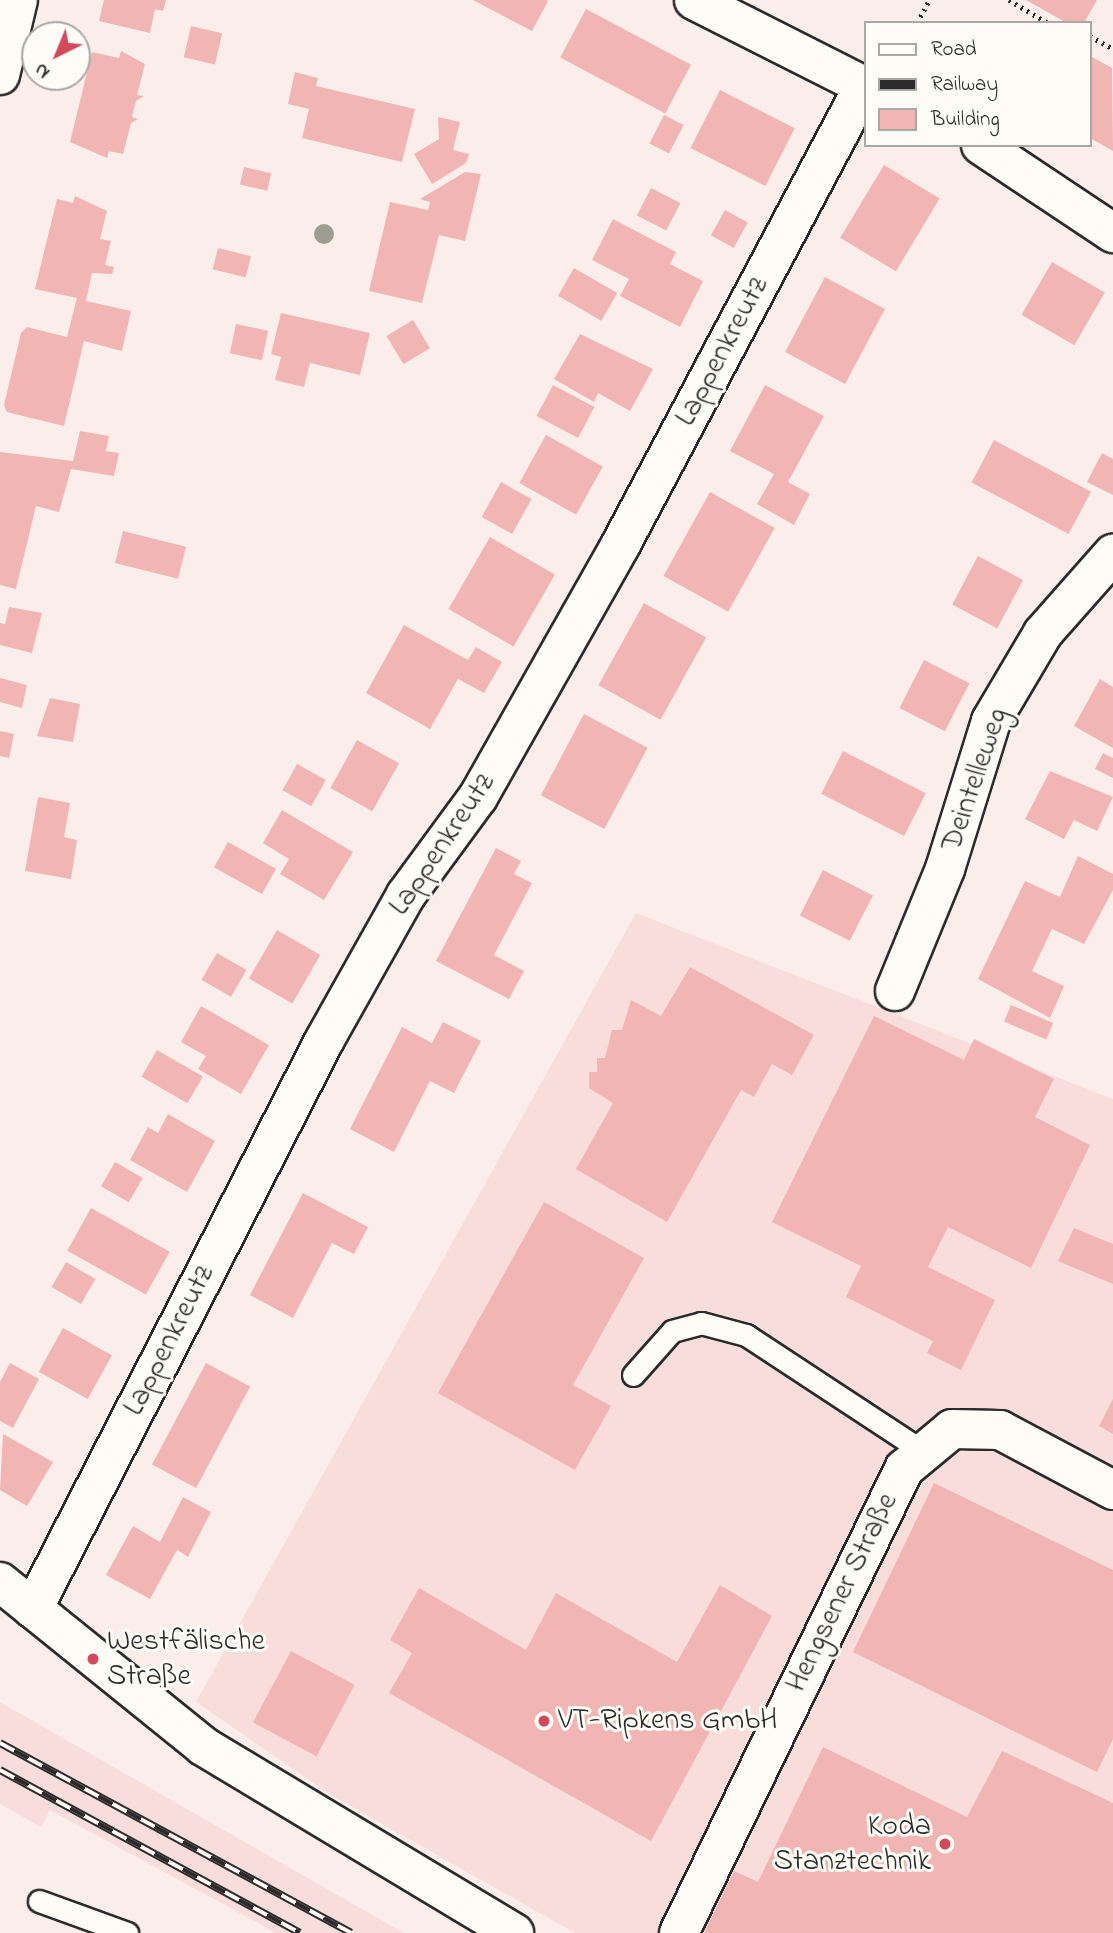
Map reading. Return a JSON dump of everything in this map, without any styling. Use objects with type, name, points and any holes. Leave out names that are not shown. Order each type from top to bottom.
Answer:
[{"type":"street","points":[[0,75],[18,0]]},
{"type":"street","points":[[694,0],[864,85]]},
{"type":"street","name":"Lappenkreutz","points":[[33,1609],[324,1041],[406,895],[478,797],[621,544],[864,88]]},
{"type":"street","points":[[984,147],[1113,233]]},
{"type":"street","name":"Deintelleweg","points":[[895,991],[945,869],[991,721],[1043,633],[1113,554]]},
{"type":"street","name":"Hengsener Straße","points":[[679,1933],[868,1537],[904,1469],[952,1429],[1000,1430],[1113,1490]]},
{"type":"street","points":[[0,1582],[203,1746],[514,1933]]},
{"type":"lane","points":[[633,1375],[672,1331],[701,1323],[746,1335],[924,1452]]},
{"type":"lane","points":[[39,1901],[127,1933]]},
{"type":"path","points":[[917,21],[929,0]]},
{"type":"path","points":[[1009,0],[1045,21]]},
{"type":"path","points":[[1092,37],[1113,49]]},
{"type":"shaded area","points":[[636,913],[1113,1099],[1113,1933],[575,1933],[331,1795],[196,1702]]},
{"type":"shaded area","points":[[0,1702],[404,1933],[276,1933],[50,1810],[41,1827],[0,1804]]},
{"type":"building","points":[[104,0],[166,0],[163,11],[155,9],[150,33],[99,21]]},
{"type":"building","points":[[473,0],[546,0],[548,1],[532,31]]},
{"type":"building","points":[[1026,0],[1097,0],[1085,21],[1063,21]]},
{"type":"building","points":[[586,9],[691,65],[665,113],[560,58]]},
{"type":"building","points":[[191,26],[222,33],[215,64],[184,57]]},
{"type":"building","points":[[121,51],[145,64],[137,95],[144,96],[136,101],[132,117],[138,119],[131,123],[123,154],[109,151],[107,158],[70,142],[82,91],[91,91],[92,52],[119,58]]},
{"type":"building","points":[[1092,57],[1112,68],[1113,151],[1092,139]]},
{"type":"building","points":[[295,72],[318,78],[316,86],[415,109],[402,162],[302,138],[309,109],[288,104]]},
{"type":"building","points":[[720,90],[795,128],[765,186],[690,148]]},
{"type":"building","points":[[664,115],[684,125],[669,153],[649,144]]},
{"type":"building","points":[[438,117],[460,122],[453,150],[469,154],[466,163],[432,184],[414,154],[439,139]]},
{"type":"building","points":[[884,165],[940,198],[896,271],[840,238]]},
{"type":"building","points":[[244,167],[271,173],[267,191],[240,185]]},
{"type":"building","points":[[465,172],[481,174],[465,241],[439,235],[422,303],[369,291],[390,202],[428,210],[430,202],[420,199]]},
{"type":"building","points":[[651,188],[680,203],[666,231],[637,216]]},
{"type":"building","points":[[75,196],[107,211],[100,239],[111,241],[105,265],[114,267],[112,274],[92,273],[86,301],[131,311],[122,351],[84,341],[64,426],[7,412],[4,405],[21,333],[27,327],[67,337],[77,298],[35,289],[57,199],[73,203]]},
{"type":"building","points":[[725,210],[748,223],[734,248],[711,235]]},
{"type":"building","points":[[613,219],[676,252],[670,264],[703,281],[680,327],[620,296],[629,279],[592,260]]},
{"type":"building","points":[[218,248],[251,256],[246,278],[213,269]]},
{"type":"building","points":[[1052,262],[1105,292],[1074,345],[1022,315]]},
{"type":"building","points":[[574,268],[617,293],[601,321],[558,296]]},
{"type":"building","points":[[825,277],[885,309],[845,384],[785,352]]},
{"type":"building","points":[[281,313],[370,333],[360,375],[310,363],[304,387],[275,380],[281,357],[271,354]]},
{"type":"building","points":[[413,320],[430,348],[403,364],[386,336]]},
{"type":"building","points":[[236,324],[268,331],[262,360],[230,353]]},
{"type":"building","points":[[580,334],[653,369],[630,411],[598,393],[594,402],[554,379]]},
{"type":"building","points":[[553,385],[594,407],[578,438],[537,416]]},
{"type":"building","points":[[765,385],[824,416],[788,482],[810,494],[794,525],[757,504],[774,474],[730,451]]},
{"type":"building","points":[[80,431],[109,436],[106,451],[119,453],[114,476],[71,469],[59,512],[36,506],[16,589],[0,585],[0,452],[73,461]]},
{"type":"building","points":[[546,435],[603,467],[576,515],[519,483]]},
{"type":"building","points":[[994,440],[1091,492],[1069,534],[971,482]]},
{"type":"building","points":[[1102,453],[1113,459],[1113,495],[1087,482]]},
{"type":"building","points":[[501,482],[532,499],[512,534],[482,517]]},
{"type":"building","points":[[710,492],[775,528],[728,612],[663,576]]},
{"type":"building","points":[[123,531],[186,547],[178,579],[115,563]]},
{"type":"building","points":[[490,537],[555,574],[513,646],[448,609]]},
{"type":"building","points":[[978,556],[1023,580],[997,629],[952,605]]},
{"type":"building","points":[[644,603],[706,637],[661,720],[598,685]]},
{"type":"building","points":[[9,607],[42,613],[32,653],[0,645],[0,623],[5,624]]},
{"type":"building","points":[[404,625],[468,660],[476,647],[502,662],[484,693],[458,679],[430,729],[366,693]]},
{"type":"building","points":[[924,660],[969,683],[945,731],[899,708]]},
{"type":"building","points":[[0,678],[27,685],[22,708],[0,702]]},
{"type":"building","points":[[1100,679],[1113,687],[1113,748],[1074,726]]},
{"type":"building","points":[[50,698],[80,704],[73,742],[37,736]]},
{"type":"building","points":[[584,714],[648,748],[604,829],[541,795]]},
{"type":"building","points":[[0,731],[14,734],[9,758],[0,756]]},
{"type":"building","points":[[357,740],[399,763],[372,811],[330,788]]},
{"type":"building","points":[[843,751],[926,793],[904,836],[821,794]]},
{"type":"building","points":[[1103,753],[1113,758],[1113,778],[1095,769]]},
{"type":"building","points":[[297,764],[326,780],[311,806],[282,790]]},
{"type":"building","points":[[1050,771],[1113,797],[1097,831],[1074,820],[1064,839],[1025,819]]},
{"type":"building","points":[[38,797],[70,803],[64,837],[77,840],[71,879],[25,871]]},
{"type":"building","points":[[282,810],[353,852],[324,900],[280,874],[289,859],[263,843]]},
{"type":"building","points":[[228,842],[276,869],[262,894],[214,867]]},
{"type":"building","points":[[496,848],[521,861],[514,874],[532,883],[494,955],[524,971],[509,999],[436,961]]},
{"type":"building","points":[[1078,856],[1113,874],[1113,890],[1084,944],[1052,929],[1032,971],[1064,986],[1050,1018],[978,979],[1025,881],[1060,897]]},
{"type":"building","points":[[823,870],[873,895],[850,941],[800,915]]},
{"type":"building","points":[[277,930],[320,955],[292,1003],[249,978]]},
{"type":"building","points":[[217,953],[246,970],[231,997],[202,980]]},
{"type":"building","points":[[690,967],[814,1035],[792,1075],[772,1064],[754,1097],[741,1090],[667,1222],[576,1169],[613,1103],[589,1088],[589,1072],[597,1072],[597,1058],[605,1058],[612,1030],[622,1030],[631,1000],[661,1016]]},
{"type":"building","points":[[1011,1005],[1053,1023],[1046,1040],[1004,1022]]},
{"type":"building","points":[[201,1006],[269,1045],[241,1094],[198,1069],[206,1056],[181,1042]]},
{"type":"building","points":[[874,1016],[964,1060],[974,1039],[1054,1079],[1035,1117],[1090,1145],[1031,1268],[948,1227],[928,1267],[995,1300],[961,1370],[927,1353],[933,1341],[846,1297],[861,1266],[772,1222]]},
{"type":"building","points":[[443,1022],[481,1041],[454,1093],[430,1081],[394,1152],[350,1129],[402,1027],[432,1043]]},
{"type":"building","points":[[157,1050],[203,1076],[187,1103],[142,1077]]},
{"type":"building","points":[[168,1114],[215,1141],[187,1192],[130,1160],[148,1127],[158,1133]]},
{"type":"building","points":[[115,1162],[143,1178],[129,1202],[101,1186]]},
{"type":"building","points":[[303,1193],[368,1227],[354,1254],[332,1243],[293,1318],[250,1295]]},
{"type":"building","points":[[544,1202],[644,1258],[573,1385],[611,1406],[575,1470],[438,1393]]},
{"type":"building","points":[[91,1208],[170,1252],[146,1294],[67,1251]]},
{"type":"building","points":[[1074,1228],[1113,1244],[1113,1284],[1058,1261]]},
{"type":"building","points":[[66,1262],[95,1279],[81,1304],[52,1287]]},
{"type":"building","points":[[63,1328],[112,1355],[88,1399],[39,1372]]},
{"type":"building","points":[[10,1363],[39,1379],[13,1428],[0,1421],[0,1382]]},
{"type":"building","points":[[206,1363],[250,1386],[196,1488],[152,1465]]},
{"type":"building","points":[[1113,1399],[1113,1434],[1099,1426]]},
{"type":"building","points":[[3,1434],[53,1462],[27,1506],[0,1490]]},
{"type":"building","points":[[934,1483],[1113,1570],[1113,1739],[1097,1772],[853,1652]]},
{"type":"building","points":[[183,1497],[211,1512],[188,1557],[177,1550],[150,1599],[106,1575],[133,1526],[160,1542]]},
{"type":"building","name":"VT-Ripkens GmbH","points":[[720,1585],[772,1616],[651,1841],[389,1693],[412,1653],[390,1640],[419,1588],[526,1650],[556,1593],[677,1662]]},
{"type":"building","points":[[291,1651],[355,1685],[317,1756],[253,1723]]},
{"type":"building","name":"Koda Stanztechnik","points":[[823,1747],[967,1817],[1002,1751],[1113,1803],[1113,1933],[704,1933],[734,1871],[758,1882]]},
{"type":"railway","points":[[0,1743],[351,1933]]},
{"type":"railway","points":[[0,1770],[300,1933]]},
{"type":"place","name":"Westfälische Straße","points":[[93,1659]]},
{"type":"place","name":"VT-Ripkens GmbH","points":[[544,1721]]},
{"type":"place","name":"Koda Stanztechnik","points":[[945,1844]]}]
